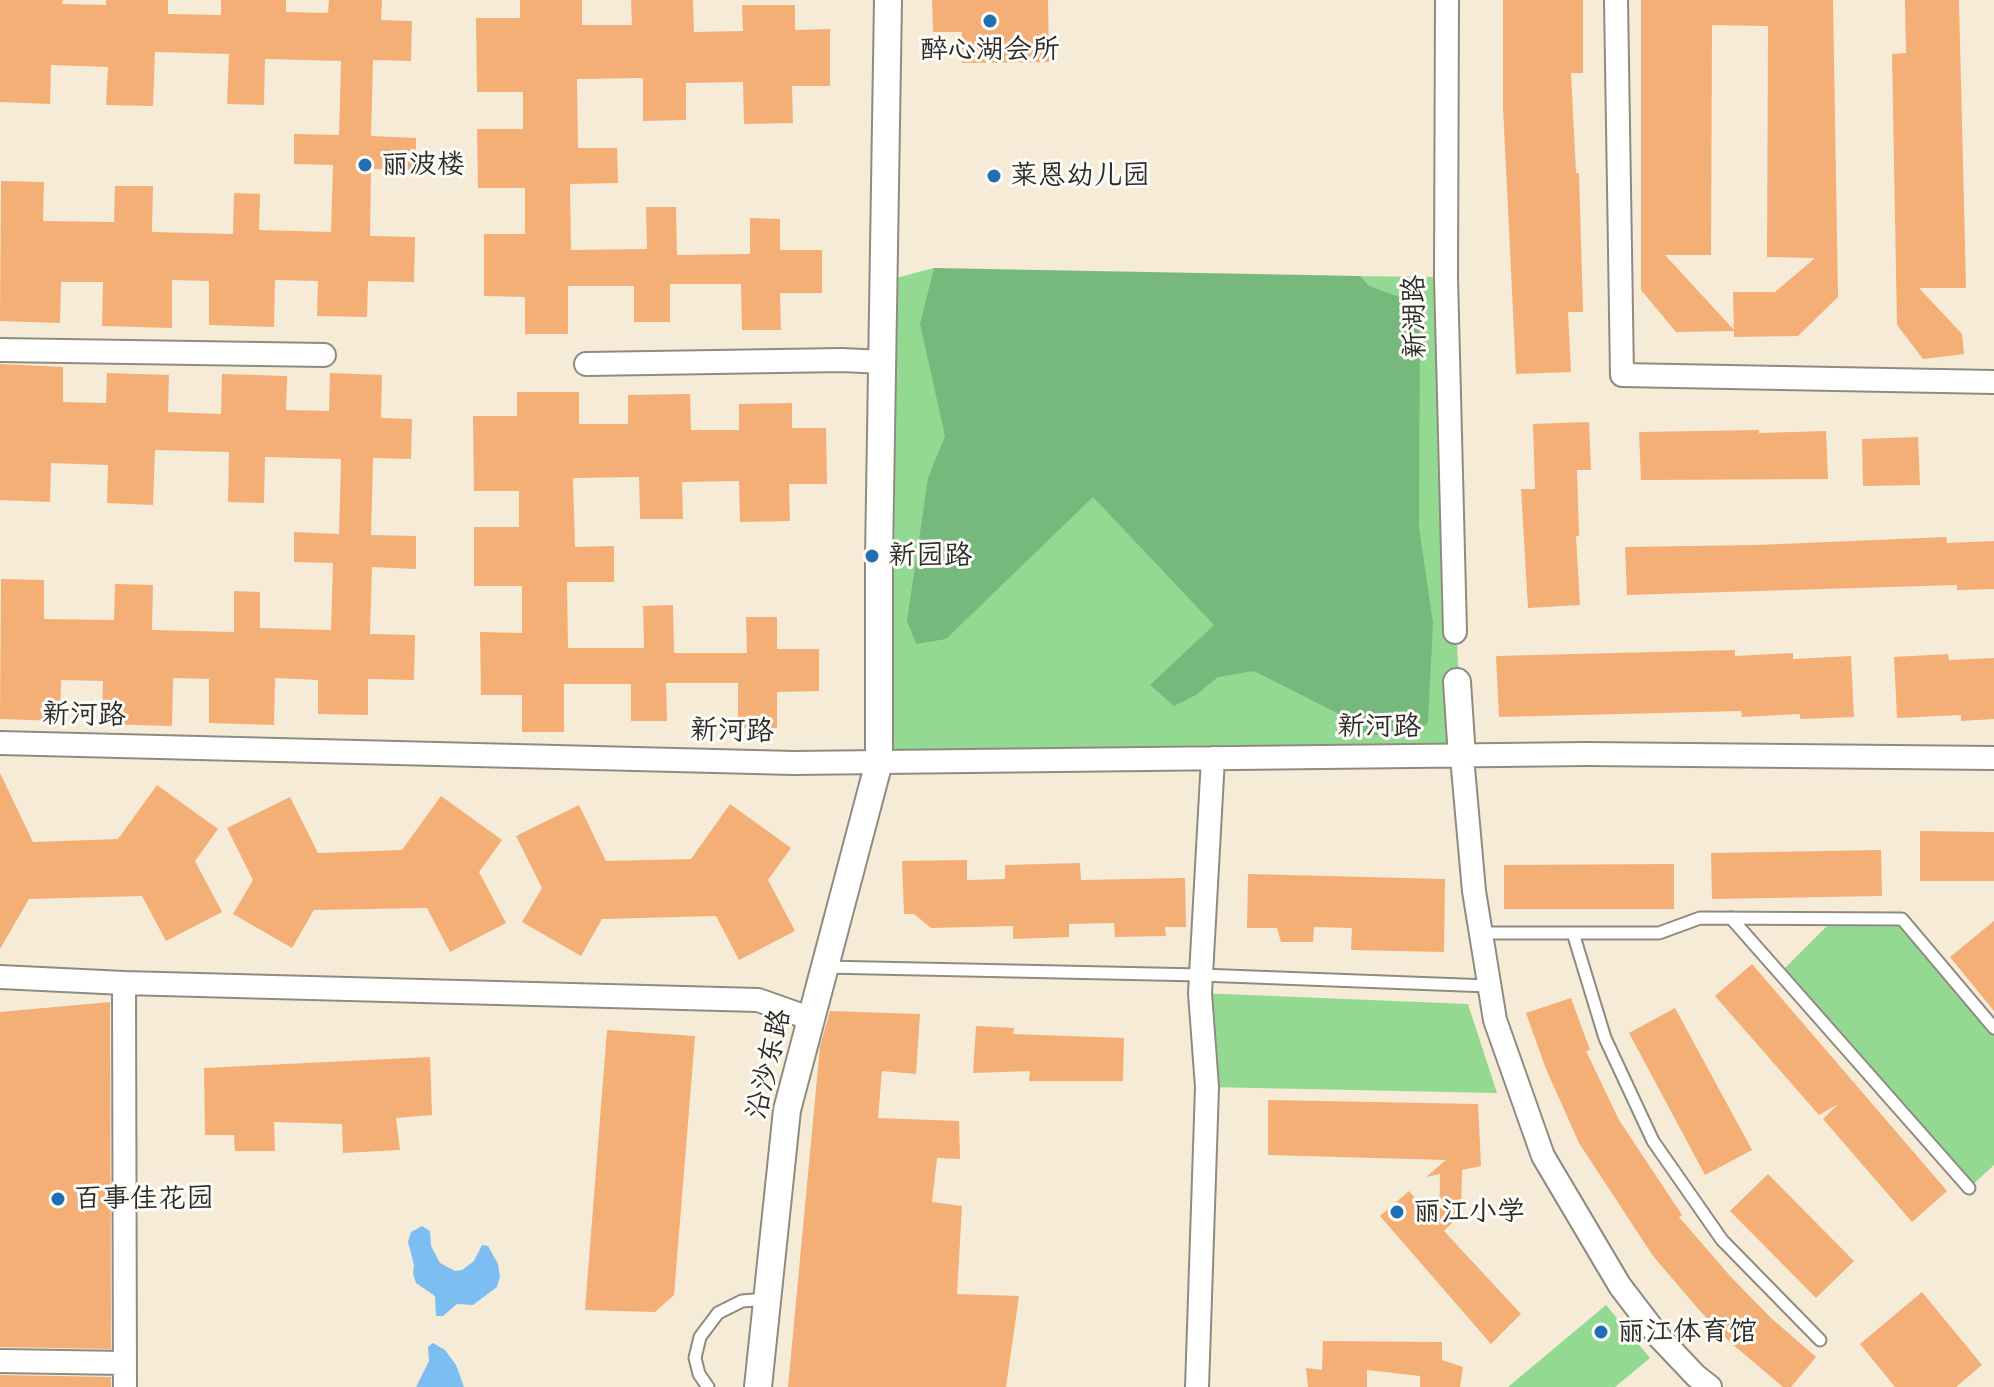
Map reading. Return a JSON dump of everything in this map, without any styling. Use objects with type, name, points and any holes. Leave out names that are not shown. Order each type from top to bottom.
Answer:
[{"type":"street","points":[[879,762],[879,557],[888,0]]},
{"type":"street","name":"新湖路","points":[[1447,0],[1446,277],[1455,632]]},
{"type":"street","points":[[1616,0],[1622,375],[1994,382]]},
{"type":"street","points":[[0,350],[324,355]]},
{"type":"street","points":[[586,364],[883,362]]},
{"type":"street","points":[[1457,682],[1479,933],[1495,1020],[1543,1156],[1620,1286],[1659,1337],[1710,1387]]},
{"type":"street","name":"新河路","points":[[0,743],[780,762],[1602,754],[1994,758]]},
{"type":"street","points":[[1197,1387],[1207,1087],[1201,975],[1213,758]]},
{"type":"street","name":"沿沙东路","points":[[758,1387],[787,1110],[879,762]]},
{"type":"street","points":[[0,977],[758,1000],[812,1019]]},
{"type":"street","points":[[124,983],[125,1387]]},
{"type":"street","points":[[0,1361],[125,1363]]},
{"type":"lane","points":[[1479,933],[1659,933],[1700,918],[1902,919],[1994,1028]]},
{"type":"lane","points":[[1731,918],[1969,1188]]},
{"type":"lane","points":[[1573,933],[1605,1038],[1653,1141],[1722,1240],[1820,1340]]},
{"type":"lane","points":[[825,967],[1201,975],[1489,986]]},
{"type":"lane","points":[[708,1387],[699,1374],[695,1358],[700,1337],[718,1313],[742,1301],[768,1299]]},
{"type":"green space","points":[[934,268],[1062,281],[1135,274],[1446,277],[1450,475],[1462,757],[883,762],[896,278]]},
{"type":"green space","points":[[934,268],[1360,276],[1369,286],[1413,302],[1420,326],[1419,527],[1433,623],[1428,723],[1412,735],[1366,735],[1337,713],[1254,671],[1218,677],[1196,695],[1174,706],[1150,685],[1214,625],[1093,497],[946,639],[916,644],[907,621],[928,478],[945,436],[920,324]]},
{"type":"green space","points":[[1835,918],[1902,919],[1994,1028],[1994,1165],[1969,1188],[1780,973]]},
{"type":"green space","points":[[1200,993],[1468,1004],[1497,1093],[1207,1087]]},
{"type":"green space","name":"丽江体育馆","points":[[1606,1305],[1650,1358],[1615,1387],[1508,1387]]},
{"type":"water","points":[[422,1226],[430,1231],[431,1246],[440,1263],[455,1271],[474,1261],[482,1245],[488,1246],[498,1264],[500,1277],[497,1287],[473,1305],[457,1304],[443,1316],[436,1316],[435,1296],[416,1283],[408,1242],[411,1232]]},
{"type":"water","points":[[433,1343],[445,1350],[456,1365],[464,1387],[416,1387],[429,1361],[428,1347]]},
{"type":"building","name":"丽波楼","points":[[0,0],[63,0],[62,4],[106,5],[106,0],[168,0],[168,14],[221,15],[221,0],[286,0],[286,12],[328,13],[329,0],[382,0],[381,20],[412,21],[411,61],[373,60],[371,136],[416,138],[416,170],[371,169],[370,236],[415,237],[414,282],[368,281],[367,317],[317,316],[318,281],[275,280],[274,327],[209,325],[209,281],[172,280],[172,328],[102,326],[103,282],[61,282],[60,323],[0,321],[1,181],[44,182],[43,221],[114,222],[115,186],[153,186],[152,232],[233,234],[234,193],[260,194],[259,230],[331,232],[333,165],[294,164],[294,134],[339,135],[341,61],[265,59],[264,105],[227,104],[229,54],[155,52],[153,106],[106,105],[108,67],[51,65],[50,104],[0,102]]},
{"type":"building","points":[[520,0],[582,0],[582,25],[632,25],[631,0],[693,0],[694,32],[743,31],[742,5],[795,5],[795,30],[830,29],[830,86],[792,86],[793,123],[744,124],[743,82],[686,83],[686,120],[643,121],[643,78],[577,79],[578,148],[617,148],[618,183],[570,184],[571,250],[647,249],[646,207],[676,207],[677,255],[750,254],[750,218],[780,219],[780,250],[822,250],[822,293],[780,293],[781,330],[742,330],[741,284],[670,284],[670,322],[634,322],[634,286],[568,286],[568,334],[525,334],[525,297],[484,296],[484,234],[525,234],[525,188],[478,188],[477,129],[523,129],[523,92],[477,92],[476,18],[520,18]]},
{"type":"building","name":"醉心湖会所","points":[[932,0],[1048,0],[1049,62],[962,63],[962,32],[933,32]]},
{"type":"building","points":[[1503,0],[1583,0],[1583,73],[1571,73],[1576,173],[1579,173],[1583,312],[1568,312],[1571,372],[1516,374],[1503,107]]},
{"type":"building","points":[[1641,0],[1833,0],[1838,297],[1798,336],[1734,337],[1734,331],[1676,332],[1641,290]],"holes":[[[1712,25],[1768,26],[1767,257],[1815,258],[1775,292],[1733,292],[1734,330],[1665,255],[1711,255]]]},
{"type":"building","points":[[1905,0],[1959,0],[1966,288],[1919,288],[1962,334],[1964,354],[1923,359],[1897,325],[1892,54],[1906,53]]},
{"type":"building","points":[[0,364],[63,367],[63,402],[106,403],[107,373],[169,375],[168,412],[221,414],[222,374],[287,376],[286,410],[329,411],[330,373],[382,375],[381,418],[412,419],[411,459],[373,458],[371,535],[416,536],[416,569],[372,567],[370,634],[415,635],[414,680],[368,679],[368,715],[318,714],[318,680],[275,678],[274,725],[209,723],[209,679],[173,678],[172,726],[102,724],[103,681],[61,680],[60,721],[0,719],[1,579],[44,580],[44,619],[114,620],[115,584],[153,585],[152,630],[234,632],[234,591],[260,592],[260,628],[331,630],[333,563],[294,562],[294,532],[339,534],[341,459],[265,457],[264,503],[228,502],[229,452],[155,450],[153,505],[107,503],[108,465],[51,463],[50,502],[0,500]]},
{"type":"building","points":[[517,392],[579,392],[579,424],[628,424],[628,395],[690,394],[691,430],[739,430],[739,404],[792,403],[792,428],[826,428],[827,484],[789,484],[790,521],[740,522],[739,481],[682,482],[683,519],[640,519],[639,477],[573,478],[575,547],[614,546],[614,582],[567,582],[568,648],[644,648],[643,606],[673,605],[674,653],[747,653],[746,617],[777,617],[777,649],[819,649],[819,691],[777,692],[777,728],[738,728],[738,683],[666,683],[667,721],[631,721],[631,684],[564,684],[564,732],[522,732],[522,695],[481,695],[480,632],[522,633],[522,586],[474,586],[474,527],[519,527],[519,491],[474,491],[473,416],[517,416]]},
{"type":"building","points":[[1589,422],[1591,470],[1577,470],[1579,536],[1576,536],[1580,605],[1528,608],[1521,489],[1535,489],[1533,424]]},
{"type":"building","points":[[1759,430],[1759,433],[1826,431],[1828,479],[1641,480],[1639,432]]},
{"type":"building","points":[[1918,437],[1920,485],[1863,486],[1862,439]]},
{"type":"building","points":[[1946,537],[1947,543],[1994,541],[1994,589],[1957,590],[1957,585],[1627,595],[1625,547]]},
{"type":"building","points":[[1735,650],[1735,656],[1793,653],[1793,659],[1851,656],[1854,717],[1800,719],[1800,714],[1742,717],[1741,711],[1499,717],[1496,656]]},
{"type":"building","points":[[1948,654],[1949,660],[1994,658],[1994,719],[1961,721],[1961,715],[1897,718],[1894,657]]},
{"type":"building","points":[[0,773],[33,842],[118,839],[157,785],[218,829],[195,861],[222,912],[166,941],[142,896],[29,899],[0,949]]},
{"type":"building","points":[[441,796],[502,840],[479,872],[506,923],[450,952],[427,908],[314,910],[292,948],[233,914],[253,880],[227,828],[290,797],[318,853],[402,850]]},
{"type":"building","points":[[730,804],[791,848],[768,880],[795,931],[739,960],[716,916],[602,919],[581,956],[522,922],[542,888],[516,836],[579,805],[606,861],[691,859]]},
{"type":"building","points":[[1920,831],[1994,832],[1994,881],[1920,881]]},
{"type":"building","points":[[1881,850],[1882,896],[1712,899],[1711,853]]},
{"type":"building","points":[[967,860],[967,880],[1005,879],[1005,865],[1080,863],[1081,880],[1185,878],[1186,927],[1165,927],[1166,936],[1115,937],[1114,923],[1069,924],[1069,937],[1013,939],[1013,926],[931,928],[914,914],[904,914],[902,861]]},
{"type":"building","points":[[1674,864],[1674,909],[1504,909],[1504,865]]},
{"type":"building","points":[[1248,874],[1445,879],[1444,952],[1351,950],[1352,928],[1314,927],[1313,942],[1281,942],[1277,928],[1247,928]]},
{"type":"building","points":[[1994,921],[1994,1011],[1950,957]]},
{"type":"building","points":[[1752,964],[1947,1191],[1912,1222],[1823,1119],[1838,1104],[1819,1115],[1715,996]]},
{"type":"building","points":[[1571,998],[1590,1050],[1586,1051],[1619,1120],[1682,1215],[1679,1217],[1771,1318],[1816,1357],[1791,1387],[1783,1387],[1731,1343],[1700,1311],[1653,1256],[1579,1143],[1546,1069],[1526,1013]]},
{"type":"building","name":"百事佳花园","points":[[110,1002],[111,1349],[0,1347],[0,1012]]},
{"type":"building","points":[[1675,1008],[1752,1150],[1705,1175],[1629,1033]]},
{"type":"building","points":[[830,1011],[920,1014],[916,1074],[882,1071],[878,1118],[959,1121],[960,1159],[937,1158],[932,1202],[962,1206],[957,1294],[1019,1296],[1006,1387],[788,1387],[820,1046]]},
{"type":"building","points":[[976,1026],[1014,1028],[1013,1034],[1124,1038],[1123,1081],[1029,1081],[1030,1071],[973,1073]]},
{"type":"building","points":[[607,1030],[695,1036],[674,1295],[655,1312],[585,1310]]},
{"type":"building","points":[[430,1057],[432,1115],[396,1118],[400,1150],[343,1153],[342,1124],[274,1122],[275,1151],[235,1151],[234,1135],[205,1135],[204,1068]]},
{"type":"building","points":[[1268,1100],[1478,1104],[1481,1166],[1462,1170],[1461,1214],[1444,1231],[1521,1314],[1491,1344],[1380,1216],[1409,1191],[1439,1226],[1440,1174],[1426,1177],[1446,1160],[1268,1155]]},
{"type":"building","points":[[1768,1174],[1854,1261],[1816,1298],[1730,1211]]},
{"type":"building","points":[[1922,1292],[1982,1365],[1956,1387],[1895,1387],[1860,1344]]},
{"type":"building","points":[[1323,1341],[1442,1342],[1442,1360],[1463,1367],[1460,1387],[1420,1387],[1420,1376],[1367,1370],[1367,1387],[1308,1387],[1306,1368],[1322,1370]]},
{"type":"building","points":[[0,1375],[111,1377],[111,1387],[0,1387]]},
{"type":"place","name":"醉心湖会所","points":[[990,21]]},
{"type":"place","name":"丽波楼","points":[[365,165]]},
{"type":"place","name":"莱恩幼儿园","points":[[994,176]]},
{"type":"place","name":"新园路","points":[[872,556]]},
{"type":"place","name":"百事佳花园","points":[[58,1199]]},
{"type":"place","name":"丽江小学","points":[[1397,1212]]},
{"type":"place","name":"丽江体育馆","points":[[1601,1332]]}]
